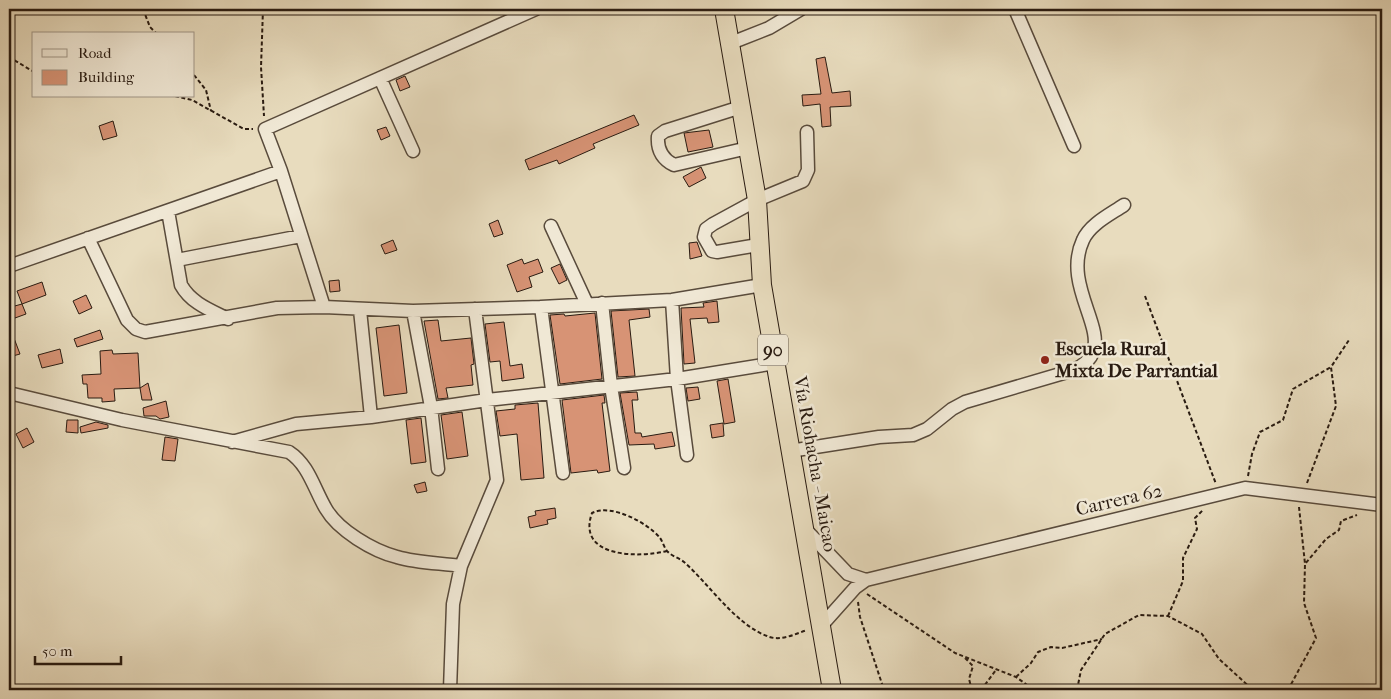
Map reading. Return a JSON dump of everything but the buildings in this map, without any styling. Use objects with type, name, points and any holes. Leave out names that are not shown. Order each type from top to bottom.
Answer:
[{"type":"highway","name":"Vía Riohacha - Maicao","points":[[724,9],[757,200],[758,245],[762,285],[832,690]]},
{"type":"street","points":[[324,307],[281,171],[265,129],[536,9]]},
{"type":"street","points":[[731,43],[769,28],[801,9]]},
{"type":"street","points":[[1016,9],[1074,146]]},
{"type":"street","points":[[380,78],[413,151]]},
{"type":"street","points":[[741,107],[665,131],[658,136],[658,145],[666,161],[674,165],[748,148]]},
{"type":"street","points":[[758,245],[717,252],[712,251],[704,238],[706,230],[713,224],[757,200],[803,181],[808,170],[807,132]]},
{"type":"street","points":[[9,266],[281,171]]},
{"type":"street","points":[[790,451],[879,437],[913,435],[927,429],[952,408],[965,402],[1074,370],[1086,363],[1094,352],[1095,338],[1078,286],[1076,271],[1083,240],[1092,228],[1124,205]]},
{"type":"street","points":[[168,210],[180,285],[186,295],[208,310],[228,319]]},
{"type":"street","points":[[551,226],[587,304]]},
{"type":"street","points":[[177,260],[302,236]]},
{"type":"street","points":[[88,238],[127,320],[136,329],[152,332],[228,319],[277,308],[324,307],[414,312],[541,307],[672,300],[762,285]]},
{"type":"street","points":[[672,300],[677,379],[688,455]]},
{"type":"street","points":[[602,303],[611,386],[624,468]]},
{"type":"street","points":[[541,307],[563,473]]},
{"type":"street","points":[[450,690],[453,604],[461,566],[497,480],[475,309]]},
{"type":"street","points":[[360,310],[371,418]]},
{"type":"street","points":[[414,312],[431,407],[438,469]]},
{"type":"street","points":[[232,442],[296,424],[371,418],[431,407],[677,379],[775,363]]},
{"type":"street","points":[[9,392],[122,420],[289,452],[298,458],[304,466],[326,510],[353,537],[396,557],[461,566]]},
{"type":"street","name":"Carrera 62","points":[[822,625],[855,588],[866,580],[1245,488],[1382,505]]},
{"type":"street","points":[[804,528],[848,574],[866,580]]},
{"type":"path","points":[[143,9],[150,27],[155,32]]},
{"type":"path","points":[[184,98],[192,100],[244,129],[265,129],[261,67],[263,9]]},
{"type":"path","points":[[9,57],[32,71]]},
{"type":"path","points":[[195,76],[206,90],[211,111]]},
{"type":"path","points":[[1145,296],[1220,495],[1195,518],[1197,529],[1183,558],[1182,581],[1168,616]]},
{"type":"path","points":[[1245,488],[1252,454],[1260,432],[1283,420],[1293,389],[1331,367],[1349,340]]},
{"type":"path","points":[[1288,690],[1316,638],[1304,603],[1305,564],[1298,509],[1336,406],[1331,367]]},
{"type":"path","points":[[667,551],[649,556],[616,552],[600,547],[590,536],[588,524],[592,513],[601,509],[610,510],[639,522],[660,538],[667,551],[683,561],[741,619],[766,636],[778,638],[822,625]]},
{"type":"path","points":[[1305,564],[1326,539],[1339,530],[1341,521],[1359,514]]},
{"type":"path","points":[[855,588],[872,596],[955,654],[1016,677],[1034,690]]},
{"type":"path","points":[[855,588],[860,617],[885,690]]},
{"type":"path","points":[[1077,690],[1081,670],[1105,634],[1138,615],[1168,616],[1202,634],[1219,659],[1253,690]]},
{"type":"path","points":[[1016,677],[1031,663],[1038,652],[1051,647],[1062,648],[1102,639]]},
{"type":"path","points":[[963,657],[973,666],[968,679],[972,690]]},
{"type":"path","points":[[981,690],[996,669]]},
{"type":"place","name":"Escuela Rural Mixta De Parrantial","points":[[1045,360]]}]
